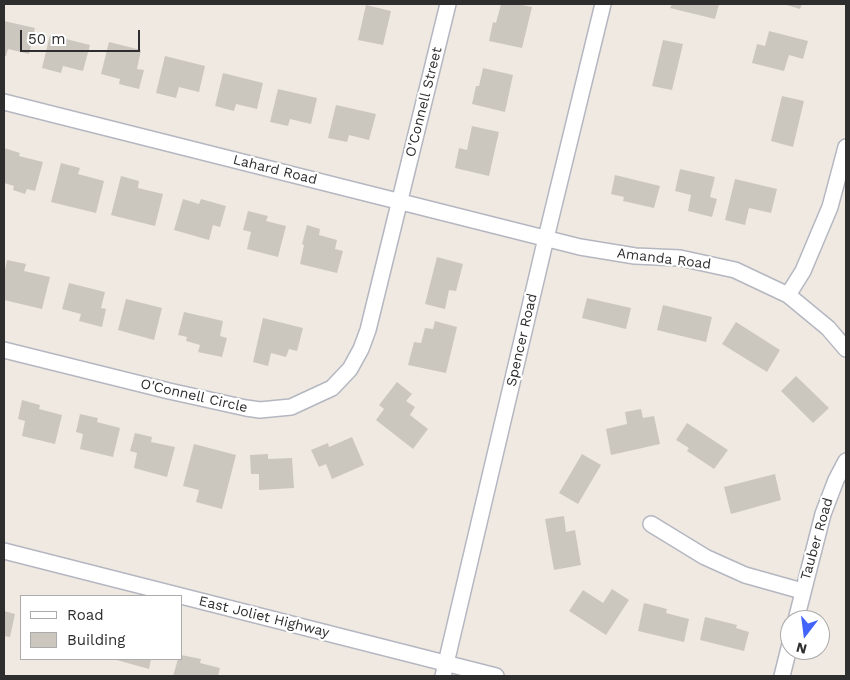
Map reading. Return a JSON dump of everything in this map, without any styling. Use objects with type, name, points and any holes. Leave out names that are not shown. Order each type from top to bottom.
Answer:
[{"type":"street","name":"O'Connell Street","points":[[400,201],[448,4]]},
{"type":"street","name":"Spencer Road","points":[[444,670],[602,4]]},
{"type":"street","name":"Lahard Road","points":[[4,102],[546,238]]},
{"type":"street","points":[[788,295],[804,271],[830,207],[846,147]]},
{"type":"street","name":"O'Connell Circle","points":[[4,350],[246,408],[260,410],[291,407],[332,388],[350,369],[361,349],[368,330],[400,201]]},
{"type":"street","name":"Amanda Road","points":[[546,238],[608,252],[680,258],[735,270],[788,295],[828,328],[846,349]]},
{"type":"street","name":"Tauber Road","points":[[798,610],[823,514],[836,480],[846,462]]},
{"type":"street","points":[[651,524],[704,557],[737,571],[802,591]]},
{"type":"street","name":"East Joliet Highway","points":[[4,551],[167,595]]},
{"type":"street","name":"East Joliet Highway","points":[[182,599],[444,670],[496,676]]},
{"type":"street","points":[[782,676],[786,660]]},
{"type":"building","points":[[501,4],[517,4],[532,7],[522,48],[489,41],[493,22],[496,23]]},
{"type":"building","points":[[672,4],[719,4],[715,19],[670,8]]},
{"type":"building","points":[[783,4],[802,4],[800,9]]},
{"type":"building","points":[[366,5],[391,11],[383,45],[358,40]]},
{"type":"building","points":[[4,21],[35,28],[29,54],[8,49],[6,56],[4,56]]},
{"type":"building","points":[[769,31],[808,41],[803,59],[789,55],[784,71],[752,63],[757,44],[765,46]]},
{"type":"building","points":[[50,35],[90,45],[83,71],[63,66],[61,73],[42,68]]},
{"type":"building","points":[[663,40],[683,44],[672,90],[652,86]]},
{"type":"building","points":[[109,42],[141,50],[137,69],[144,70],[139,89],[119,84],[120,79],[101,74]]},
{"type":"building","points":[[165,56],[205,66],[199,92],[179,87],[176,98],[156,93]]},
{"type":"building","points":[[483,68],[513,75],[505,112],[472,104]]},
{"type":"building","points":[[223,73],[263,83],[257,109],[236,104],[234,111],[215,106]]},
{"type":"building","points":[[278,89],[317,98],[311,124],[290,119],[288,126],[270,122]]},
{"type":"building","points":[[782,96],[804,101],[793,147],[771,141]]},
{"type":"building","points":[[336,105],[376,114],[369,140],[349,135],[347,142],[328,138]]},
{"type":"building","points":[[472,126],[499,132],[489,176],[455,168],[459,148],[467,150]]},
{"type":"building","points":[[4,148],[20,153],[19,156],[43,162],[35,191],[27,189],[25,194],[13,190],[14,186],[4,183]]},
{"type":"building","points":[[61,163],[80,168],[78,174],[104,181],[96,213],[51,202]]},
{"type":"building","points":[[680,169],[715,177],[710,197],[717,199],[712,217],[688,211],[691,195],[675,191]]},
{"type":"building","points":[[615,175],[660,186],[654,208],[623,201],[624,197],[611,194]]},
{"type":"building","points":[[121,176],[139,181],[138,188],[163,194],[155,226],[111,215]]},
{"type":"building","points":[[735,179],[777,189],[771,213],[749,208],[745,225],[725,220]]},
{"type":"building","points":[[183,199],[199,204],[201,199],[226,206],[220,227],[213,225],[209,240],[174,230]]},
{"type":"building","points":[[248,211],[268,216],[266,221],[286,226],[278,257],[247,249],[251,232],[243,230]]},
{"type":"building","points":[[307,225],[320,229],[319,235],[337,240],[335,249],[343,251],[337,273],[300,264],[304,245],[302,244]]},
{"type":"building","points":[[437,257],[463,264],[456,291],[449,290],[445,309],[425,304]]},
{"type":"building","points":[[7,260],[26,264],[24,271],[50,277],[42,309],[4,300],[4,275]]},
{"type":"building","points":[[69,283],[105,292],[101,308],[106,309],[102,327],[79,321],[81,314],[62,309]]},
{"type":"building","points":[[587,298],[631,308],[626,329],[582,318]]},
{"type":"building","points":[[126,299],[162,308],[154,340],[118,330]]},
{"type":"building","points":[[663,305],[712,317],[706,342],[657,330]]},
{"type":"building","points":[[184,312],[223,321],[220,336],[227,338],[222,357],[198,352],[200,345],[186,341],[187,337],[178,335]]},
{"type":"building","points":[[263,318],[303,328],[297,351],[289,349],[286,357],[271,353],[268,366],[253,362]]},
{"type":"building","points":[[435,321],[457,327],[446,373],[408,365],[414,342],[421,343],[425,328],[433,329]]},
{"type":"building","points":[[736,322],[780,350],[767,372],[722,344]]},
{"type":"building","points":[[796,376],[829,408],[813,423],[781,391]]},
{"type":"building","points":[[397,382],[412,394],[406,401],[415,407],[410,415],[428,429],[413,449],[376,420],[384,409],[379,405]]},
{"type":"building","points":[[22,400],[40,405],[39,409],[62,415],[55,444],[22,436],[25,421],[18,419]]},
{"type":"building","points":[[641,409],[643,418],[654,416],[660,444],[611,455],[606,429],[627,424],[625,412]]},
{"type":"building","points":[[80,414],[98,418],[97,422],[120,428],[113,457],[80,449],[83,434],[76,432]]},
{"type":"building","points":[[687,423],[728,450],[714,469],[687,451],[689,448],[676,440]]},
{"type":"building","points":[[135,433],[152,437],[151,442],[175,447],[167,477],[134,468],[137,453],[130,451]]},
{"type":"building","points":[[352,437],[364,465],[332,479],[326,464],[319,467],[311,450],[328,443],[329,447]]},
{"type":"building","points":[[194,444],[236,455],[222,509],[196,502],[199,490],[183,486]]},
{"type":"building","points":[[268,454],[268,459],[292,458],[294,488],[259,490],[259,474],[251,474],[250,455]]},
{"type":"building","points":[[582,454],[601,465],[578,504],[559,493]]},
{"type":"building","points":[[775,474],[781,500],[731,514],[724,487]]},
{"type":"building","points":[[564,516],[566,532],[575,530],[581,565],[554,570],[545,519]]},
{"type":"building","points":[[612,589],[629,600],[606,635],[569,611],[583,590],[603,603]]},
{"type":"building","points":[[644,603],[667,609],[666,613],[689,619],[684,642],[638,631]]},
{"type":"building","points":[[4,611],[15,614],[10,637],[4,636]]},
{"type":"building","points":[[705,617],[737,625],[736,628],[749,632],[744,651],[700,640]]},
{"type":"building","points":[[182,655],[201,659],[200,663],[220,668],[218,676],[173,676],[178,660],[182,660]]},
{"type":"building","points":[[117,660],[151,660],[149,669]]}]
